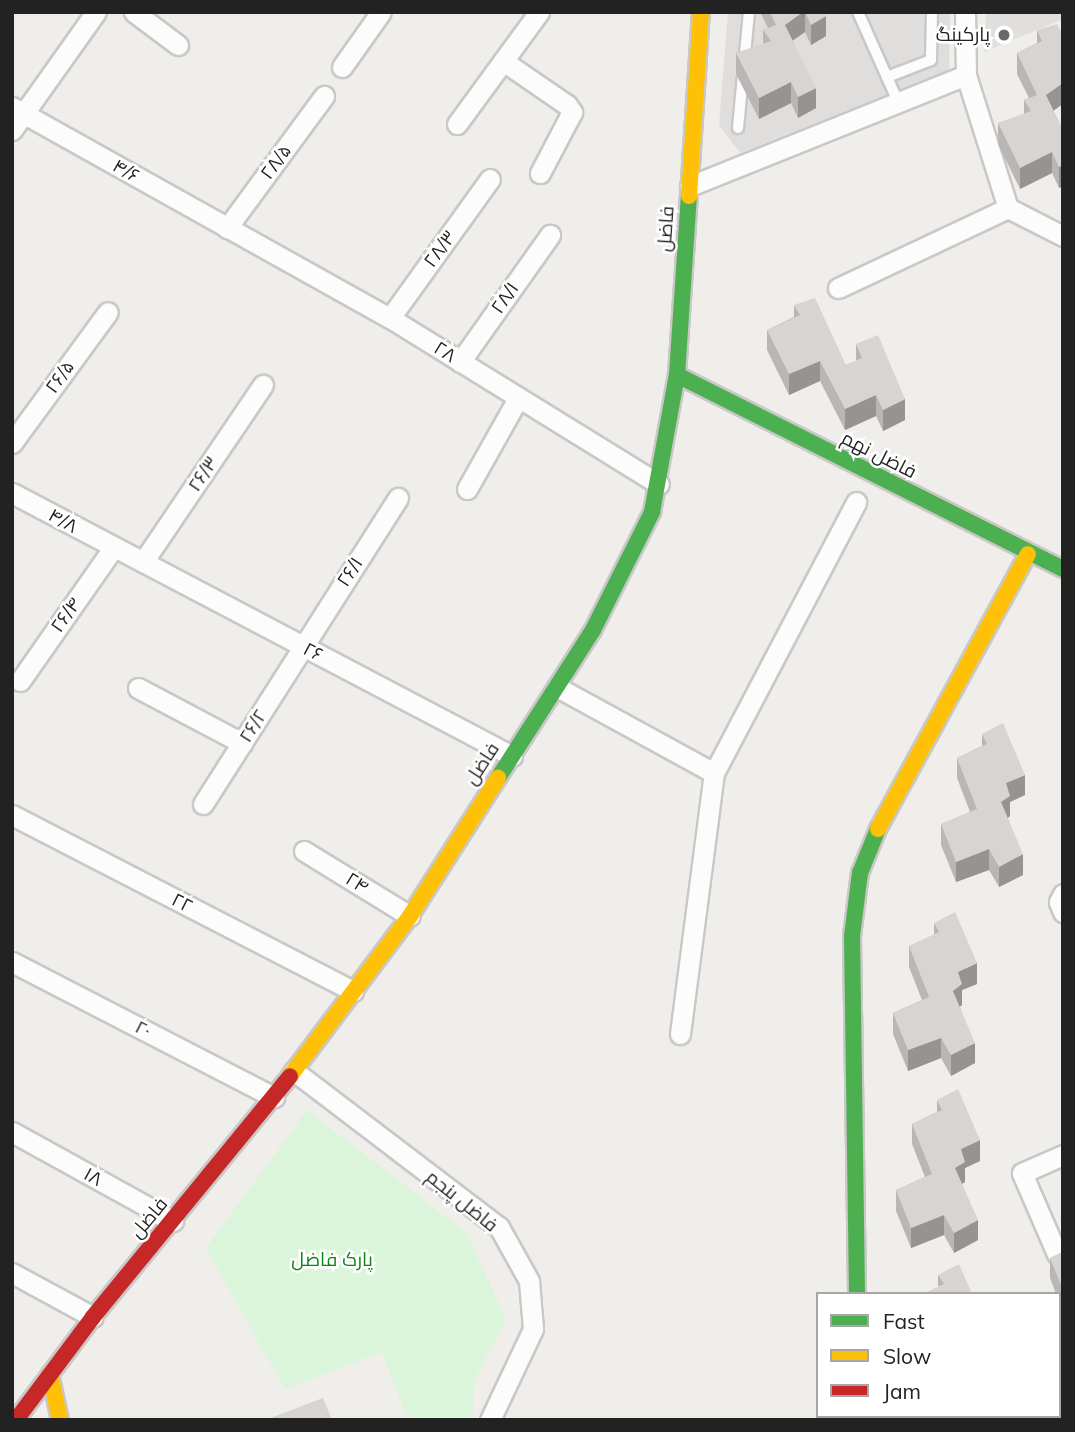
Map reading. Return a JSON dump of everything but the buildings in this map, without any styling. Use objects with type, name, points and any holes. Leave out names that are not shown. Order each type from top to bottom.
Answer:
[{"type":"main road","name":"فاضل","points":[[15,1418],[93,1317],[274,1097],[410,916],[599,618],[652,512],[677,375],[701,12]]},
{"type":"main road","name":"فاضل نهم","points":[[677,375],[1028,554],[1063,569]]},
{"type":"main road","points":[[856,1292],[852,936],[860,873],[878,829],[1028,554]]},
{"type":"main road","points":[[50,1374],[60,1420]]},
{"type":"street","points":[[16,117],[96,12]]},
{"type":"street","points":[[134,12],[178,45]]},
{"type":"street","points":[[342,67],[381,12]]},
{"type":"street","points":[[457,124],[539,12]]},
{"type":"street","points":[[965,12],[966,75],[1008,208],[1063,236]]},
{"type":"street","points":[[503,61],[567,105],[572,112],[540,173]]},
{"type":"street","points":[[690,186],[966,75]]},
{"type":"street","name":"۲۸/۵","points":[[227,228],[324,96]]},
{"type":"street","name":"۴/۶","points":[[16,117],[227,228]]},
{"type":"street","name":"۲۸/۳","points":[[390,318],[491,179]]},
{"type":"street","points":[[838,288],[1008,208]]},
{"type":"street","name":"۲۸","points":[[227,228],[390,318],[659,484]]},
{"type":"street","name":"۲۸/۱","points":[[460,362],[550,235]]},
{"type":"street","name":"۲۶/۵","points":[[12,443],[108,312]]},
{"type":"street","name":"۲۶/۳","points":[[143,562],[263,386]]},
{"type":"street","points":[[467,489],[518,398]]},
{"type":"street","name":"۴/۸","points":[[12,493],[113,548]]},
{"type":"street","name":"۲۶/۱","points":[[303,646],[398,498]]},
{"type":"street","points":[[680,1034],[714,773],[856,502]]},
{"type":"street","name":"۲۶","points":[[113,548],[512,757]]},
{"type":"street","name":"۲۶/۴","points":[[20,681],[113,548]]},
{"type":"street","name":"۲۶/۲","points":[[203,804],[303,646]]},
{"type":"street","points":[[557,687],[714,773]]},
{"type":"street","points":[[138,688],[242,743]]},
{"type":"street","name":"۲۲","points":[[12,815],[353,991]]},
{"type":"street","name":"۲۴","points":[[304,851],[410,916]]},
{"type":"street","points":[[1063,894],[1059,902],[1063,912]]},
{"type":"street","name":"۲۰","points":[[12,962],[274,1097]]},
{"type":"street","name":"فاضل پنجم","points":[[294,1071],[499,1227],[529,1281],[533,1329],[490,1420]]},
{"type":"street","name":"۱۸","points":[[12,1132],[173,1222]]},
{"type":"street","points":[[1057,1254],[1022,1173],[1063,1155]]},
{"type":"street","points":[[12,1273],[93,1317]]},
{"type":"lane","points":[[738,128],[749,12]]},
{"type":"lane","points":[[858,12],[898,102]]},
{"type":"lane","points":[[887,77],[931,60],[932,12]]},
{"type":"shaded area","points":[[728,12],[950,12],[949,70],[740,153],[719,125]]},
{"type":"shaded area","name":"پارکینگ","points":[[986,12],[1063,12],[1063,19],[984,52]]},
{"type":"green space","name":"پارک فاضل","points":[[307,1110],[467,1233],[506,1320],[473,1383],[473,1420],[408,1420],[382,1352],[285,1389],[206,1248]]},
{"type":"traffic: fast","points":[[498,778],[593,630],[652,512],[677,375],[689,196]]},
{"type":"traffic: fast","points":[[677,375],[1063,569]]},
{"type":"traffic: fast","points":[[857,1292],[852,936],[860,873],[878,829]]},
{"type":"traffic: slow","points":[[689,196],[701,12]]},
{"type":"traffic: slow","points":[[878,829],[1028,554]]},
{"type":"traffic: slow","points":[[290,1076],[410,916],[498,778]]},
{"type":"traffic: slow","points":[[50,1374],[60,1420]]},
{"type":"traffic: jam","points":[[16,1420],[93,1317],[290,1076]]},
{"type":"place","name":"پارکینگ","points":[[1004,35]]}]
